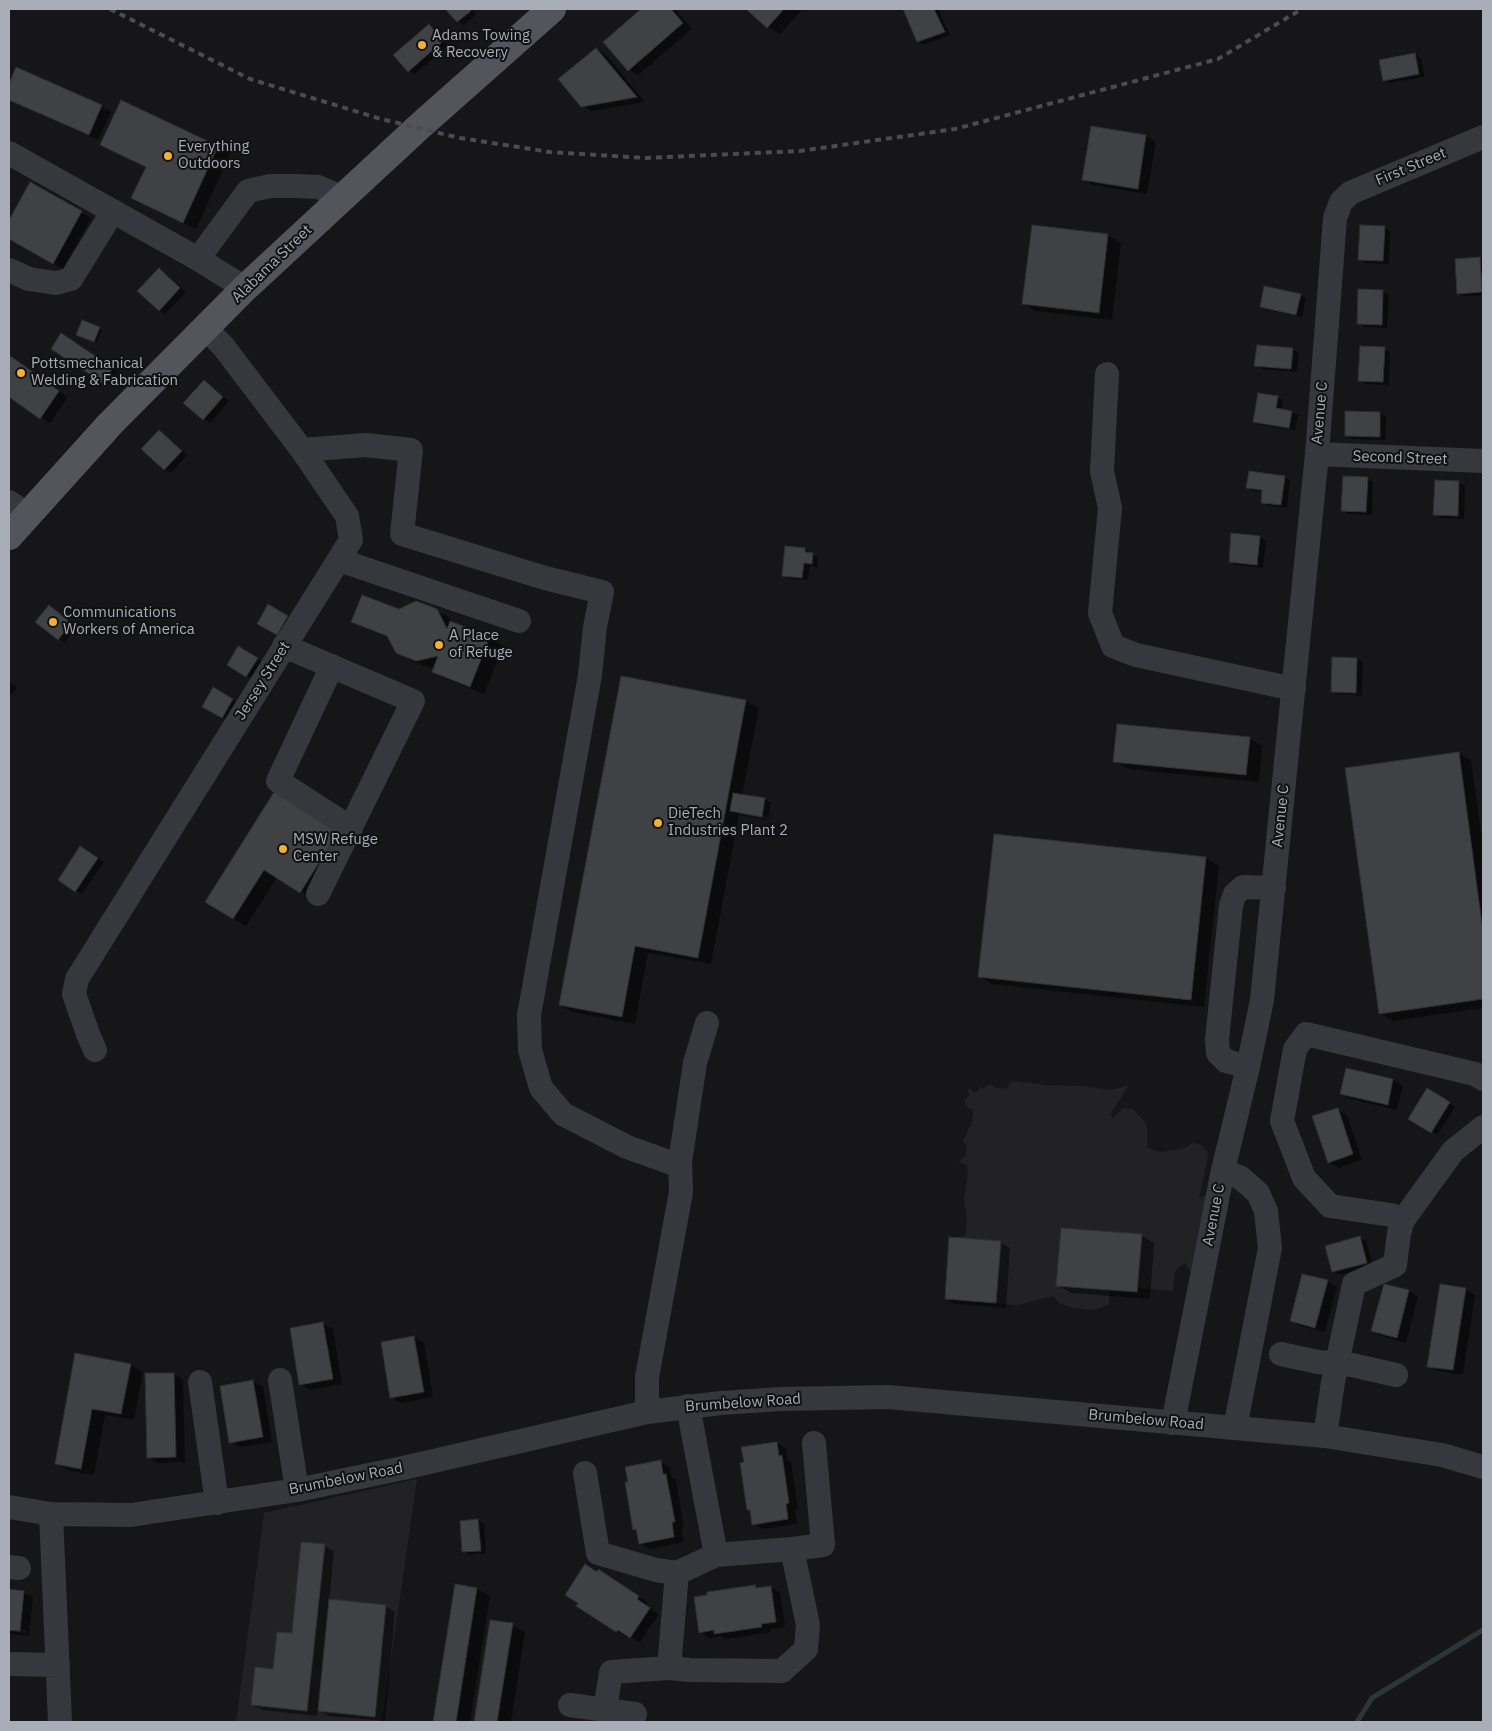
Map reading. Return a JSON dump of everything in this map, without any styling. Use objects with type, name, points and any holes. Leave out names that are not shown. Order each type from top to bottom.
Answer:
[{"type":"main road","name":"Alabama Street","points":[[9,536],[18,508],[110,424],[245,288],[342,197],[552,9]]},
{"type":"street","name":"First Street","points":[[1341,202],[1350,193],[1483,137]]},
{"type":"street","points":[[9,153],[198,259],[245,288]]},
{"type":"street","points":[[198,259],[248,191],[270,186],[318,187],[342,197]]},
{"type":"street","name":"Avenue C","points":[[1172,1423],[1223,1170],[1262,1000],[1317,454],[1336,218],[1341,202]]},
{"type":"street","points":[[9,270],[29,279],[56,283],[71,279],[113,211]]},
{"type":"street","name":"Jersey Street","points":[[95,1050],[74,994],[77,978],[351,540],[347,516],[302,450],[223,346],[205,328]]},
{"type":"street","points":[[1108,374],[1102,470],[1110,508],[1100,613],[1113,646],[1136,654],[1294,689]]},
{"type":"street","points":[[302,450],[366,445],[411,450],[402,534],[545,578],[602,592],[590,675],[529,1015],[530,1050],[541,1088],[563,1114],[627,1147],[680,1166]]},
{"type":"street","name":"Second Street","points":[[1317,454],[1483,461]]},
{"type":"street","points":[[339,560],[519,621]]},
{"type":"street","points":[[284,646],[414,701],[318,894]]},
{"type":"street","points":[[332,666],[278,781],[351,828]]},
{"type":"street","points":[[1248,1067],[1226,1061],[1218,1054],[1217,1040],[1231,905],[1235,894],[1243,887],[1274,888]]},
{"type":"street","points":[[647,1412],[647,1378],[681,1192],[680,1166],[695,1063],[707,1023]]},
{"type":"street","points":[[1403,1220],[1392,1215],[1330,1206],[1304,1178],[1282,1121],[1295,1049],[1306,1034],[1475,1074],[1483,1079]]},
{"type":"street","points":[[1325,1436],[1337,1363],[1354,1284],[1395,1265],[1399,1233],[1403,1220],[1453,1151],[1483,1127]]},
{"type":"street","points":[[1223,1170],[1241,1178],[1258,1193],[1266,1211],[1270,1248],[1235,1428]]},
{"type":"street","points":[[1281,1354],[1396,1375]]},
{"type":"street","points":[[280,1380],[297,1490]]},
{"type":"street","points":[[200,1382],[217,1503]]},
{"type":"street","name":"Brumbelow Road","points":[[9,1507],[51,1514],[85,1516],[131,1515],[217,1503],[297,1490],[403,1468],[647,1412],[688,1406],[782,1399],[888,1397],[1325,1436],[1442,1455],[1483,1467]]},
{"type":"street","points":[[688,1406],[716,1555]]},
{"type":"street","points":[[585,1473],[598,1553],[656,1570],[677,1573],[716,1555],[823,1545],[814,1443]]},
{"type":"street","points":[[51,1514],[60,1722]]},
{"type":"street","points":[[605,1710],[611,1672],[669,1668],[782,1672],[806,1649],[808,1624],[792,1549]]},
{"type":"street","points":[[669,1668],[677,1573]]},
{"type":"street","points":[[9,1664],[58,1665]]},
{"type":"street","points":[[570,1705],[635,1714]]},
{"type":"shaded area","points":[[1014,1081],[1111,1090],[1129,1085],[1110,1115],[1113,1118],[1123,1108],[1133,1109],[1145,1122],[1147,1128],[1147,1147],[1162,1152],[1185,1148],[1192,1143],[1201,1145],[1207,1151],[1208,1157],[1199,1198],[1207,1195],[1191,1273],[1185,1263],[1179,1267],[1175,1272],[1173,1291],[1131,1287],[1110,1288],[1109,1304],[1095,1310],[1072,1308],[1059,1303],[1053,1296],[1018,1305],[996,1303],[994,1300],[945,1296],[949,1237],[961,1238],[965,1235],[967,1220],[964,1199],[968,1173],[967,1165],[958,1162],[966,1156],[967,1144],[963,1140],[968,1128],[971,1126],[973,1115],[972,1109],[969,1109],[964,1102],[969,1095],[968,1089],[971,1089],[974,1093],[979,1091],[980,1086],[982,1089],[990,1084],[997,1088],[1008,1089],[1009,1084]]},
{"type":"shaded area","points":[[417,1479],[382,1722],[236,1722],[264,1513]]},
{"type":"building","points":[[445,9],[469,9],[471,11],[457,22]]},
{"type":"building","points":[[641,9],[671,9],[683,23],[628,71],[603,42]]},
{"type":"building","points":[[746,9],[784,9],[767,28]]},
{"type":"building","points":[[903,9],[934,9],[945,32],[917,42]]},
{"type":"building","name":"Adams Towing & Recovery","points":[[429,24],[443,41],[408,72],[393,55]]},
{"type":"building","points":[[596,48],[637,97],[581,107],[558,79]]},
{"type":"building","points":[[1415,53],[1419,74],[1383,81],[1379,60]]},
{"type":"building","points":[[16,67],[102,105],[89,135],[9,100],[9,84]]},
{"type":"building","name":"Everything Outdoors","points":[[121,100],[218,146],[183,223],[131,198],[146,167],[100,145]]},
{"type":"building","points":[[1091,126],[1146,135],[1138,189],[1082,180]]},
{"type":"building","points":[[30,182],[82,211],[53,264],[9,239],[9,220]]},
{"type":"building","points":[[1032,225],[1108,234],[1099,313],[1022,304]]},
{"type":"building","points":[[1360,225],[1385,226],[1383,261],[1358,260]]},
{"type":"building","points":[[1480,257],[1482,292],[1457,294],[1455,259]]},
{"type":"building","points":[[159,268],[180,288],[159,311],[137,291]]},
{"type":"building","points":[[1264,286],[1301,294],[1296,315],[1260,307]]},
{"type":"building","points":[[1358,289],[1383,290],[1382,325],[1357,324]]},
{"type":"building","points":[[82,320],[100,327],[94,342],[76,335]]},
{"type":"building","points":[[61,333],[113,368],[103,383],[51,349]]},
{"type":"building","points":[[1257,345],[1293,348],[1291,369],[1254,366]]},
{"type":"building","points":[[1360,346],[1385,347],[1383,382],[1358,381]]},
{"type":"building","name":"Pottsmechanical Welding & Fabrication","points":[[9,355],[59,391],[40,419],[9,397]]},
{"type":"building","points":[[204,380],[223,397],[203,420],[183,403]]},
{"type":"building","points":[[1258,393],[1278,396],[1276,408],[1292,411],[1289,428],[1253,422]]},
{"type":"building","points":[[1345,411],[1380,412],[1380,437],[1345,436]]},
{"type":"building","points":[[159,430],[182,451],[164,470],[141,449]]},
{"type":"building","points":[[1249,471],[1285,476],[1281,505],[1261,503],[1262,490],[1246,488]]},
{"type":"building","points":[[1343,476],[1368,477],[1366,512],[1341,511]]},
{"type":"building","points":[[1435,480],[1459,481],[1458,516],[1433,515]]},
{"type":"building","points":[[1231,533],[1260,536],[1257,565],[1229,562]]},
{"type":"building","points":[[785,546],[805,548],[805,552],[813,553],[812,564],[804,563],[802,578],[782,576]]},
{"type":"building","name":"A Place of Refuge","points":[[362,595],[399,609],[416,601],[437,609],[447,629],[450,621],[490,637],[470,687],[432,672],[438,656],[416,661],[396,653],[387,636],[351,622]]},
{"type":"building","points":[[268,604],[288,616],[277,635],[257,624]]},
{"type":"building","name":"Communications Workers of America","points":[[49,605],[71,623],[58,640],[35,622]]},
{"type":"building","points":[[238,646],[258,658],[246,677],[227,665]]},
{"type":"building","points":[[1332,657],[1357,658],[1356,693],[1331,692]]},
{"type":"building","name":"DieTech Industries Plant 2","points":[[621,676],[746,700],[698,958],[635,946],[622,1017],[559,1005]]},
{"type":"building","points":[[213,687],[233,699],[222,718],[202,707]]},
{"type":"building","points":[[1117,724],[1250,737],[1246,775],[1113,762]]},
{"type":"building","points":[[1459,752],[1483,932],[1483,999],[1379,1014],[1345,768]]},
{"type":"building","name":"MSW Refuge Center","points":[[276,789],[340,829],[300,893],[264,870],[233,919],[205,902]]},
{"type":"building","points":[[733,793],[765,798],[762,817],[730,811]]},
{"type":"building","points":[[994,834],[1206,857],[1191,1000],[978,977]]},
{"type":"building","points":[[80,846],[98,858],[75,892],[58,880]]},
{"type":"building","points":[[1346,1068],[1393,1079],[1388,1105],[1340,1094]]},
{"type":"building","points":[[1427,1088],[1450,1102],[1431,1133],[1408,1119]]},
{"type":"building","points":[[1338,1108],[1353,1154],[1328,1163],[1312,1116]]},
{"type":"building","points":[[1061,1228],[1142,1234],[1137,1292],[1056,1286]]},
{"type":"building","points":[[1360,1236],[1367,1263],[1332,1272],[1325,1246]]},
{"type":"building","points":[[949,1237],[1001,1241],[996,1303],[945,1299]]},
{"type":"building","points":[[1302,1274],[1328,1280],[1315,1328],[1290,1321]]},
{"type":"building","points":[[1384,1284],[1409,1290],[1397,1338],[1371,1331]]},
{"type":"building","points":[[1440,1284],[1466,1288],[1453,1370],[1427,1367]]},
{"type":"building","points":[[323,1322],[333,1379],[299,1385],[290,1328]]},
{"type":"building","points":[[414,1336],[424,1392],[390,1398],[381,1342]]},
{"type":"building","points":[[75,1353],[131,1364],[121,1414],[92,1409],[81,1469],[55,1464]]},
{"type":"building","points":[[145,1373],[174,1373],[176,1457],[147,1458]]},
{"type":"building","points":[[253,1380],[263,1437],[229,1443],[220,1386]]},
{"type":"building","points":[[777,1442],[779,1456],[782,1455],[789,1503],[786,1504],[788,1519],[752,1525],[750,1510],[747,1510],[740,1463],[744,1462],[741,1447]]},
{"type":"building","points":[[661,1460],[663,1474],[666,1474],[675,1522],[672,1522],[674,1537],[639,1544],[636,1529],[633,1530],[625,1482],[628,1482],[625,1467]]},
{"type":"building","points":[[478,1519],[481,1551],[462,1552],[460,1521]]},
{"type":"building","points":[[301,1542],[325,1544],[307,1711],[251,1705],[255,1667],[273,1669],[277,1632],[292,1633]]},
{"type":"building","points":[[585,1564],[597,1572],[598,1569],[639,1596],[637,1599],[650,1608],[630,1638],[618,1630],[616,1632],[576,1606],[578,1603],[565,1595]]},
{"type":"building","points":[[455,1584],[477,1588],[456,1722],[433,1722]]},
{"type":"building","points":[[755,1585],[756,1588],[771,1586],[776,1622],[761,1624],[762,1627],[714,1634],[714,1630],[699,1633],[694,1597],[707,1595],[707,1592]]},
{"type":"building","points":[[9,1589],[24,1591],[20,1631],[9,1630]]},
{"type":"building","points":[[329,1599],[386,1605],[375,1717],[318,1711]]},
{"type":"building","points":[[490,1620],[513,1623],[497,1722],[474,1722]]},
{"type":"waterway","points":[[1357,1722],[1372,1698],[1483,1630]]},
{"type":"railway","points":[[110,9],[250,79],[381,119],[460,138],[550,152],[646,158],[800,151],[955,129],[1218,59],[1302,9]]},
{"type":"place","name":"Adams Towing & Recovery","points":[[422,45]]},
{"type":"place","name":"Everything Outdoors","points":[[168,156]]},
{"type":"place","name":"Pottsmechanical Welding & Fabrication","points":[[21,373]]},
{"type":"place","name":"Communications Workers of America","points":[[53,622]]},
{"type":"place","name":"A Place of Refuge","points":[[439,645]]},
{"type":"place","name":"DieTech Industries Plant 2","points":[[658,823]]},
{"type":"place","name":"MSW Refuge Center","points":[[283,849]]}]
